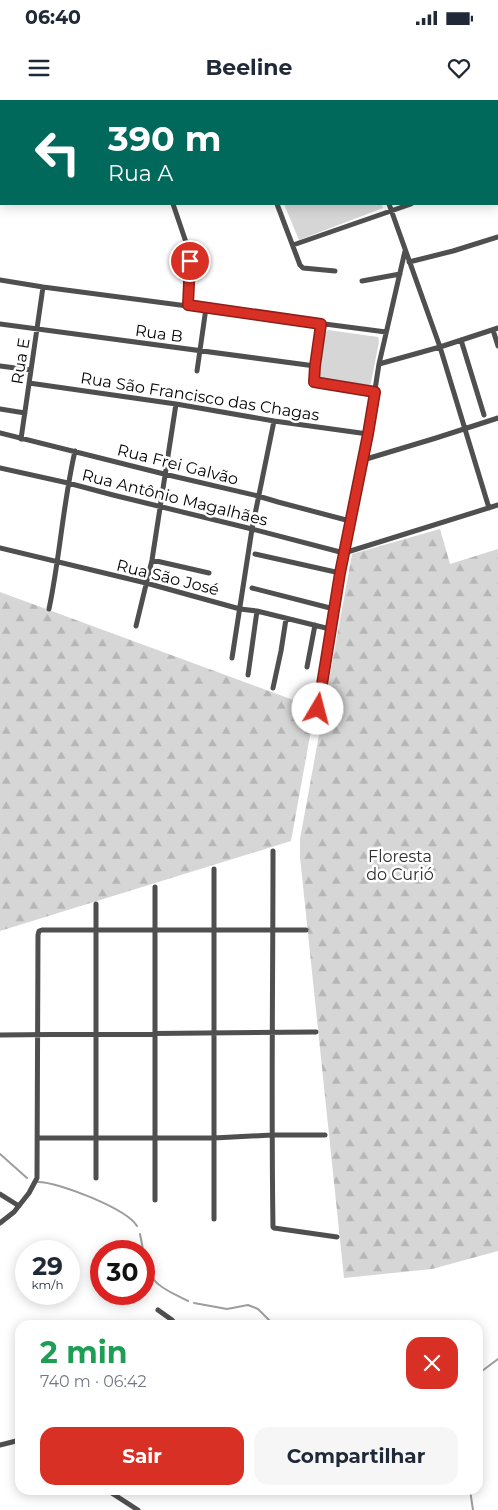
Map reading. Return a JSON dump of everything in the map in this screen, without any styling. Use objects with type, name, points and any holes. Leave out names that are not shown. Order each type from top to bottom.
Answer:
[{"type":"street","points":[[173,205],[190,254],[188,305]]},
{"type":"street","points":[[277,205],[300,265],[303,268],[335,271]]},
{"type":"street","points":[[390,205],[440,347],[489,508]]},
{"type":"street","points":[[292,245],[408,205]]},
{"type":"street","points":[[409,262],[498,237]]},
{"type":"street","points":[[318,709],[330,629],[368,434],[379,364],[405,251]]},
{"type":"street","points":[[362,281],[400,274]]},
{"type":"street","points":[[0,280],[386,332]]},
{"type":"street","name":"Rua E","points":[[21,439],[43,287]]},
{"type":"street","points":[[197,371],[206,308]]},
{"type":"street","name":"Rua B","points":[[0,324],[315,366]]},
{"type":"street","points":[[321,324],[314,381],[317,384],[375,392]]},
{"type":"street","points":[[379,364],[496,329],[498,346]]},
{"type":"street","points":[[461,340],[484,415]]},
{"type":"street","points":[[0,366],[31,370]]},
{"type":"street","name":"Rua São Francisco das Chagas","points":[[29,383],[368,434]]},
{"type":"street","points":[[136,626],[152,560],[176,404]]},
{"type":"street","points":[[0,410],[25,413]]},
{"type":"street","points":[[363,460],[498,418]]},
{"type":"street","points":[[232,658],[252,529],[274,421]]},
{"type":"street","name":"Rua Frei Galvão","points":[[0,433],[258,496],[350,521]]},
{"type":"street","points":[[49,609],[58,563],[68,483],[75,451]]},
{"type":"street","name":"Rua Antônio Magalhães","points":[[0,468],[68,483],[344,553]]},
{"type":"street","points":[[344,553],[498,505]]},
{"type":"street","name":"Rua São José","points":[[0,548],[146,583],[240,609],[257,611],[330,629]]},
{"type":"street","points":[[255,554],[340,573]]},
{"type":"street","points":[[152,560],[209,573]]},
{"type":"street","points":[[252,588],[334,609]]},
{"type":"street","points":[[248,675],[257,611]]},
{"type":"street","points":[[273,688],[286,619]]},
{"type":"street","points":[[307,667],[315,625]]},
{"type":"street","points":[[273,851],[272,1135],[274,1228],[337,1237]]},
{"type":"street","points":[[214,869],[214,1219]]},
{"type":"street","points":[[155,887],[155,1200]]},
{"type":"street","points":[[96,904],[96,1178]]},
{"type":"street","points":[[0,1218],[14,1212],[35,1184],[37,1178],[36,1035],[38,932],[42,930],[306,930]]},
{"type":"street","points":[[0,1035],[316,1032]]},
{"type":"street","points":[[38,1138],[214,1138],[325,1135]]},
{"type":"street","points":[[0,1194],[19,1206]]},
{"type":"street","points":[[0,1223],[7,1216]]},
{"type":"street","points":[[158,1310],[172,1320]]},
{"type":"street","points":[[0,1445],[15,1441]]},
{"type":"street","points":[[115,1495],[138,1510]]},
{"type":"green space","points":[[284,205],[382,205],[383,208],[299,240]]},
{"type":"green space","points":[[328,330],[378,337],[379,342],[370,387],[319,379],[325,333]]},
{"type":"green space","name":"Floresta do Curió","points":[[440,529],[450,564],[498,549],[498,1251],[432,1269],[344,1278],[300,857],[300,839],[352,554]]},
{"type":"green space","points":[[0,592],[315,708],[291,841],[0,931]]},
{"type":"waterway","points":[[0,1154],[27,1178]]},
{"type":"waterway","points":[[38,1182],[61,1186],[92,1198],[120,1212],[131,1219],[137,1226]]},
{"type":"waterway","points":[[140,1234],[146,1264],[154,1280],[165,1289],[188,1301]]},
{"type":"waterway","points":[[194,1303],[227,1309],[248,1305],[258,1309],[269,1320]]},
{"type":"waterway","points":[[483,1370],[498,1359]]},
{"type":"waterway","points":[[471,1495],[473,1510]]},
{"type":"route","points":[[190,261],[188,305],[321,324],[314,382],[375,392],[340,573],[318,709]]}]
